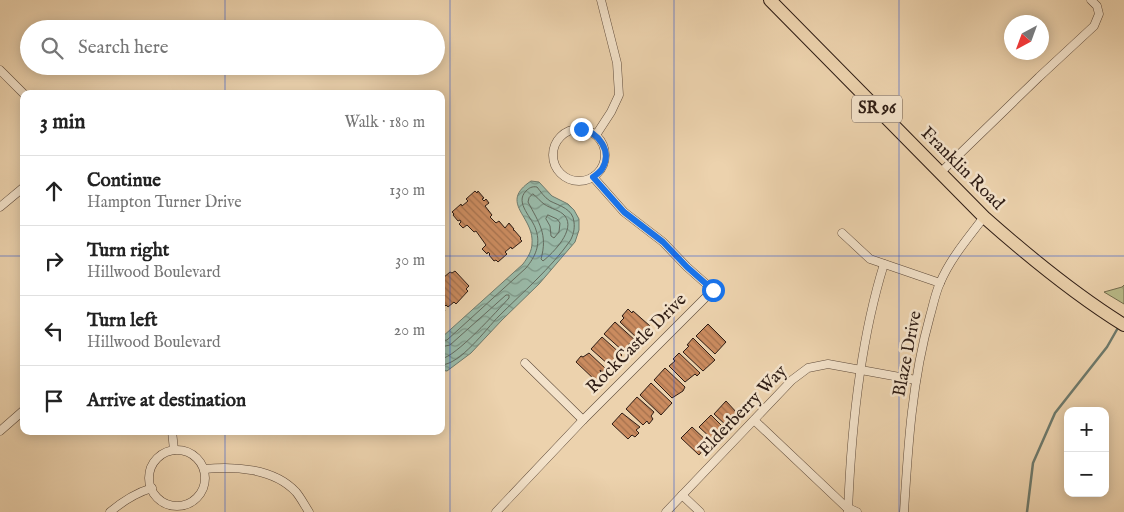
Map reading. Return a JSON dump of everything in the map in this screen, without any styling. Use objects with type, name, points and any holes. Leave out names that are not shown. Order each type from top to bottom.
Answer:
[{"type":"main road","name":"Franklin Road","points":[[770,0],[984,217],[1063,283],[1124,325]]},
{"type":"street","points":[[596,135],[611,112],[619,95],[617,63],[601,0]]},
{"type":"street","points":[[940,173],[1039,76],[1094,26],[1099,14],[1097,6],[1091,0]]},
{"type":"street","points":[[0,70],[20,90]]},
{"type":"street","points":[[572,130],[588,130],[596,135],[603,144],[606,154],[602,169],[593,177],[581,181],[570,179],[556,168],[554,151],[558,141],[567,132],[572,130]]},
{"type":"street","name":"RockCastle Drive","points":[[496,512],[583,420],[713,290],[663,242],[624,212],[593,177]]},
{"type":"street","points":[[0,208],[20,190]]},
{"type":"street","name":"Blaze Drive","points":[[904,512],[907,452],[916,380],[926,330],[940,283],[960,247],[984,217]]},
{"type":"street","points":[[842,233],[870,259],[940,283]]},
{"type":"street","points":[[848,510],[850,449],[874,295],[884,264]]},
{"type":"street","points":[[525,363],[583,420]]},
{"type":"street","name":"Elderberry Way","points":[[666,512],[792,380],[808,368],[828,364],[916,380]]},
{"type":"street","points":[[0,431],[20,414]]},
{"type":"street","points":[[754,420],[848,510],[857,512]]},
{"type":"street","points":[[172,435],[174,450]]},
{"type":"street","points":[[174,450],[186,451],[194,456],[204,469],[205,482],[202,490],[197,498],[183,509],[157,497],[152,488],[150,472],[153,464],[159,457],[174,450]]},
{"type":"street","points":[[204,469],[221,467],[250,470],[272,475],[295,491],[309,512]]},
{"type":"street","points":[[111,511],[127,499],[152,488]]},
{"type":"street","points":[[682,495],[700,512]]},
{"type":"green space","points":[[1124,285],[1124,304],[1104,292],[1122,287]]},
{"type":"water","points":[[531,181],[539,182],[552,196],[568,204],[574,210],[579,219],[579,230],[575,242],[539,284],[471,353],[445,371],[445,334],[523,264],[529,254],[532,246],[531,233],[517,203],[522,189]]},
{"type":"building","points":[[475,191],[477,193],[478,191],[484,198],[482,199],[484,201],[486,199],[489,203],[485,206],[492,215],[490,217],[496,223],[499,221],[505,228],[509,223],[522,241],[505,252],[507,254],[498,262],[494,261],[488,252],[487,254],[482,249],[486,245],[476,231],[474,232],[467,225],[463,228],[459,224],[460,220],[458,221],[452,212],[468,201],[466,199]]},
{"type":"building","points":[[455,271],[469,286],[466,289],[468,291],[456,304],[454,302],[448,307],[445,306],[445,276],[450,272]]},
{"type":"building","points":[[628,309],[650,326],[638,339],[620,322]]},
{"type":"building","points":[[615,322],[637,342],[634,345],[631,342],[623,351],[604,334]]},
{"type":"building","points":[[708,324],[726,342],[715,354],[696,336]]},
{"type":"building","points":[[602,337],[622,355],[617,361],[615,359],[609,365],[591,349]]},
{"type":"building","points":[[693,338],[715,360],[703,371],[683,352]]},
{"type":"building","points":[[589,353],[606,369],[604,373],[600,370],[602,377],[597,382],[576,362],[581,356],[583,357]]},
{"type":"building","points":[[679,353],[700,373],[697,376],[695,374],[685,382],[669,366],[675,361],[673,359]]},
{"type":"building","points":[[665,368],[685,387],[683,391],[672,398],[654,380]]},
{"type":"building","points":[[651,383],[672,403],[661,415],[640,395]]},
{"type":"building","points":[[637,397],[654,412],[651,416],[653,419],[649,424],[647,421],[643,425],[626,409]]},
{"type":"building","points":[[726,401],[738,414],[728,427],[714,414]]},
{"type":"building","points":[[622,413],[640,427],[636,430],[639,433],[635,437],[632,435],[628,439],[612,424]]},
{"type":"building","points":[[711,415],[724,428],[712,439],[699,427]]},
{"type":"building","points":[[692,427],[709,443],[699,455],[681,438]]},
{"type":"waterway","points":[[1027,512],[1033,463],[1055,413],[1107,347],[1119,326]]},
{"type":"route","points":[[581,129],[588,130],[596,135],[603,144],[606,154],[605,160],[602,169],[593,177],[606,193],[624,212],[663,242],[713,290]]}]
